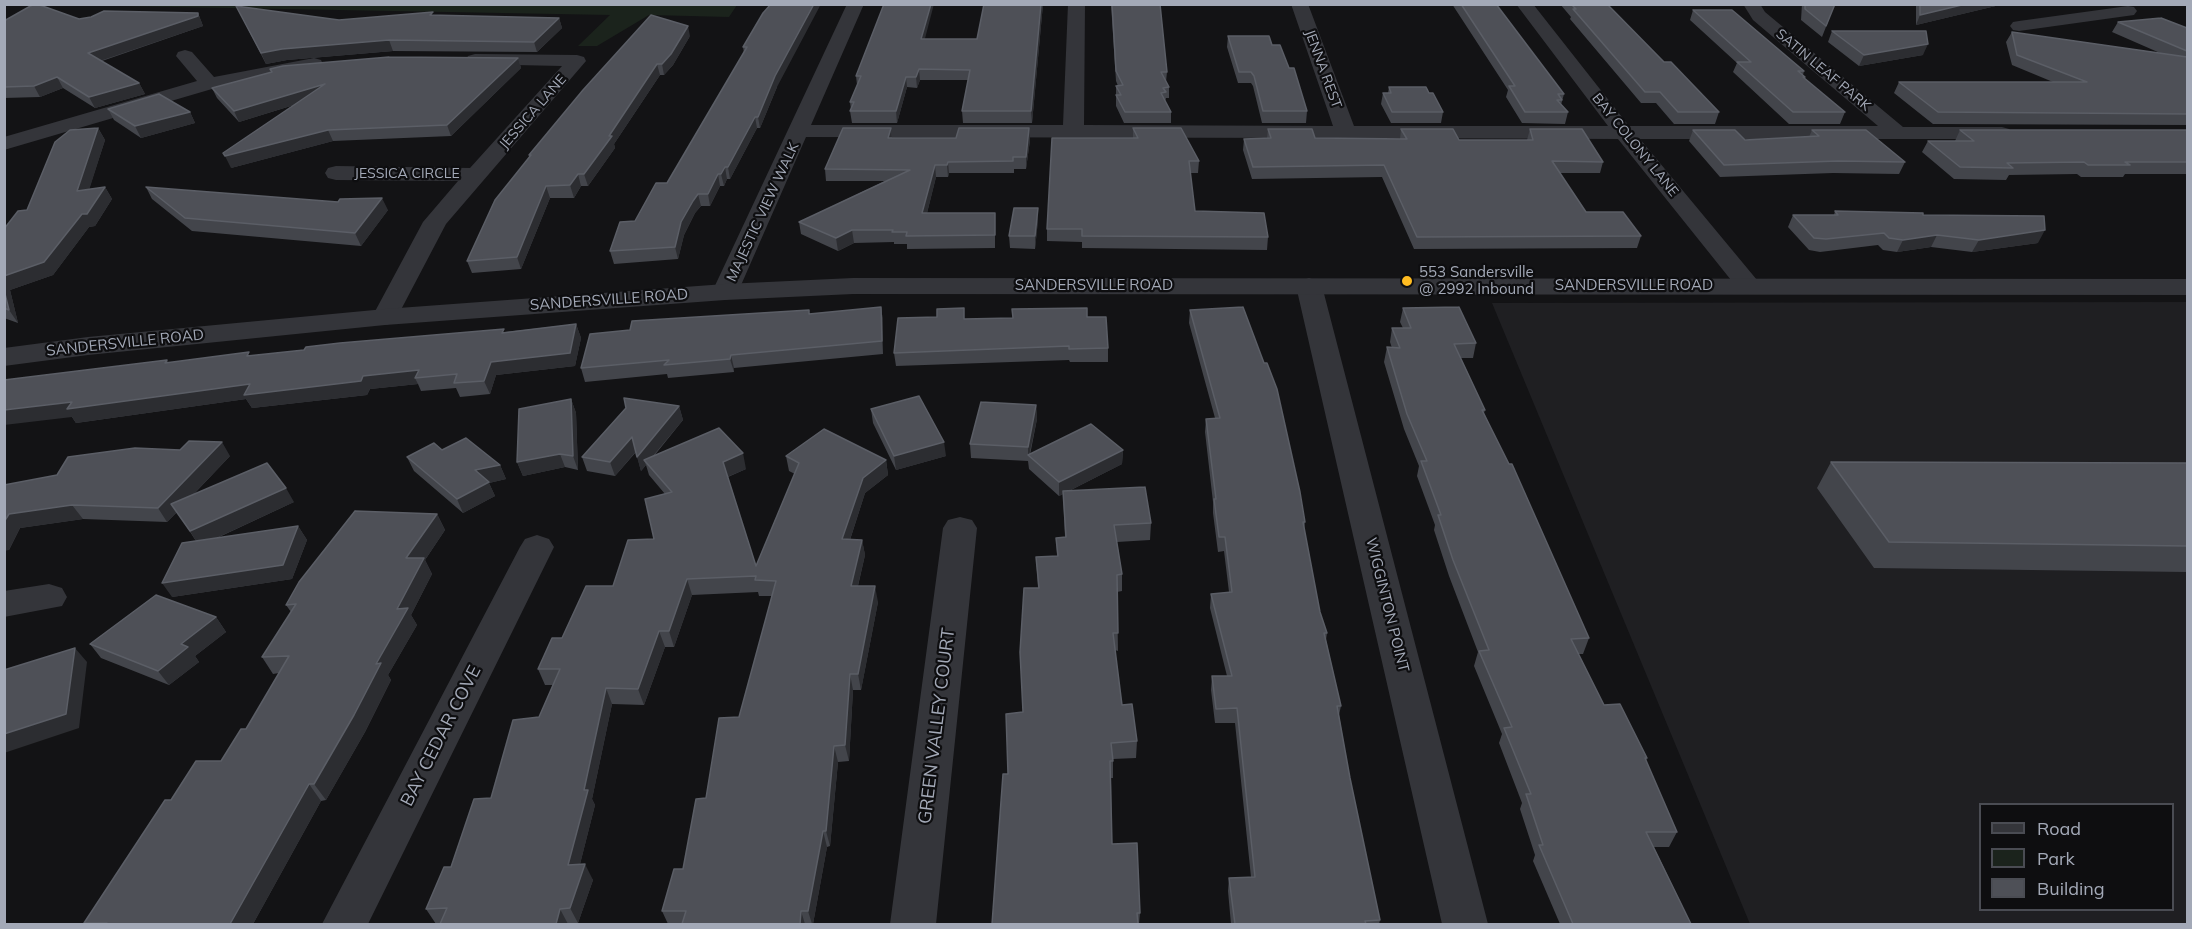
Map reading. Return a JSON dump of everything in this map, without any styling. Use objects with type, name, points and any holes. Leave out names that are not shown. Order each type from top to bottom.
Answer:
[{"type":"street","name":"MAJESTIC VIEW WALK","points":[[725,292],[856,4]]},
{"type":"street","points":[[1073,132],[1077,4]]},
{"type":"street","name":"JENNA REST","points":[[1299,4],[1347,134]]},
{"type":"street","name":"BAY COLONY LANE","points":[[1524,4],[1624,133],[1748,285]]},
{"type":"street","name":"SATIN LEAF PARK","points":[[1750,4],[1759,16],[1898,133]]},
{"type":"street","points":[[2109,4],[2148,18]]},
{"type":"street","points":[[2019,26],[2128,11]]},
{"type":"street","points":[[185,56],[209,84]]},
{"type":"street","name":"JESSICA LANE","points":[[385,317],[435,222],[577,61],[451,59]]},
{"type":"street","points":[[4,144],[209,84],[287,68],[338,62]]},
{"type":"street","name":"MAJESTIC VIEW WALK","points":[[800,131],[1347,134],[2025,133]]},
{"type":"street","name":"JESSICA CIRCLE","points":[[336,173],[478,175]]},
{"type":"street","name":"SANDERSVILLE ROAD","points":[[4,357],[385,317],[725,292],[853,286],[2187,287]]},
{"type":"street","name":"WIGGINTON POINT","points":[[1309,286],[1465,924]]},
{"type":"street","name":"GREEN VALLEY COURT","points":[[913,924],[960,528]]},
{"type":"street","name":"BAY CEDAR COVE","points":[[345,924],[537,547]]},
{"type":"street","points":[[4,604],[48,597]]},
{"type":"shaded area","points":[[2187,302],[2187,924],[1750,924],[1492,303]]},
{"type":"green space","points":[[65,5],[737,5],[729,17],[649,15],[597,46],[578,46],[610,15]]},
{"type":"building","points":[[34,4],[79,19],[104,11],[198,13],[198,16],[88,53],[139,83],[89,97],[57,77],[34,86],[4,87],[4,21]]},
{"type":"building","points":[[771,4],[814,4],[775,76],[758,117],[755,117],[728,167],[718,174],[708,194],[698,194],[693,201],[681,222],[675,247],[610,251],[620,222],[635,221],[656,183],[667,183],[747,47],[743,47]]},
{"type":"building","points":[[884,4],[931,4],[921,39],[977,39],[984,4],[1041,4],[1031,111],[962,111],[970,70],[919,69],[916,77],[906,77],[896,111],[850,111],[854,102],[850,102],[861,76],[856,76]]},
{"type":"building","points":[[1112,4],[1160,4],[1167,72],[1161,72],[1169,87],[1163,88],[1166,92],[1161,93],[1171,112],[1125,112],[1116,95],[1121,95],[1116,86],[1123,85],[1116,71]]},
{"type":"building","points":[[1461,4],[1496,4],[1564,94],[1558,94],[1562,100],[1557,100],[1568,112],[1525,112],[1509,86],[1515,86]]},
{"type":"building","points":[[1571,4],[1607,4],[1664,62],[1671,62],[1719,112],[1678,112],[1660,92],[1645,92]]},
{"type":"building","points":[[1805,4],[1835,4],[1826,26],[1805,9]]},
{"type":"building","points":[[1920,4],[1966,4],[1920,15]]},
{"type":"building","points":[[236,6],[339,20],[433,12],[430,15],[559,18],[534,42],[389,40],[282,49],[261,53]]},
{"type":"building","points":[[1693,10],[1732,10],[1804,71],[1798,71],[1845,112],[1793,112],[1737,62],[1751,62]]},
{"type":"building","points":[[651,15],[688,26],[671,54],[662,64],[657,64],[609,136],[612,136],[584,174],[578,174],[570,185],[546,186],[517,257],[467,261],[495,200],[583,90]]},
{"type":"building","points":[[2161,18],[2187,28],[2187,51],[2118,22]]},
{"type":"building","points":[[1832,31],[1926,31],[1928,44],[1864,55]]},
{"type":"building","points":[[2012,32],[2187,57],[2187,114],[1938,112],[1899,82],[2087,82],[2017,55]]},
{"type":"building","points":[[1228,36],[1269,36],[1272,45],[1280,45],[1289,68],[1294,68],[1307,111],[1263,111],[1254,76],[1251,72],[1239,72]]},
{"type":"building","points":[[389,57],[518,58],[447,125],[328,130],[225,156],[223,153],[325,84],[234,111],[212,88],[272,72],[270,69],[283,66]]},
{"type":"building","points":[[1389,87],[1426,87],[1429,93],[1433,93],[1443,112],[1392,112],[1383,93],[1391,93]]},
{"type":"building","points":[[159,94],[190,112],[135,126],[108,109]]},
{"type":"building","points":[[98,128],[77,191],[105,187],[87,214],[82,214],[44,262],[4,276],[4,229],[18,211],[27,210],[55,142],[70,130]]},
{"type":"building","points":[[843,128],[891,128],[888,138],[956,138],[959,128],[1029,128],[1026,157],[1013,157],[1013,161],[948,162],[947,165],[935,165],[922,213],[995,213],[995,235],[906,236],[907,232],[892,232],[893,230],[852,230],[836,238],[799,222],[910,170],[825,169]]},
{"type":"building","points":[[1133,128],[1181,128],[1199,161],[1189,161],[1195,211],[1264,213],[1268,237],[1082,236],[1082,229],[1047,229],[1052,138],[1138,138]]},
{"type":"building","points":[[1268,129],[1312,129],[1315,138],[1407,139],[1401,129],[1453,129],[1459,140],[1533,140],[1530,129],[1582,129],[1603,162],[1552,161],[1586,212],[1623,212],[1641,236],[1417,237],[1384,165],[1253,167],[1244,139],[1271,138]]},
{"type":"building","points":[[1693,130],[1735,130],[1745,140],[1819,136],[1812,130],[1866,130],[1905,162],[1838,161],[1724,165]]},
{"type":"building","points":[[1960,130],[2187,130],[2187,162],[2125,162],[2130,165],[2088,165],[2084,162],[2007,163],[2013,168],[1960,167],[1928,141],[1974,141]]},
{"type":"building","points":[[146,187],[338,202],[340,199],[382,198],[355,233],[185,218]]},
{"type":"building","points":[[1014,208],[1038,208],[1035,236],[1009,236]]},
{"type":"building","points":[[1835,211],[1923,213],[1923,215],[2044,216],[2045,230],[1979,240],[1937,235],[1903,240],[1889,238],[1884,233],[1826,239],[1814,238],[1793,215],[1838,215]]},
{"type":"building","points":[[4,290],[9,310],[4,308]]},
{"type":"building","points":[[881,307],[882,341],[731,355],[730,359],[664,365],[669,360],[581,368],[590,334],[630,330],[632,321],[809,310],[809,314]]},
{"type":"building","points":[[1243,307],[1264,363],[1267,363],[1277,389],[1300,492],[1305,522],[1303,522],[1320,612],[1327,633],[1324,633],[1341,706],[1337,706],[1350,778],[1380,920],[1365,921],[1366,924],[1235,924],[1229,878],[1255,877],[1237,708],[1216,709],[1212,676],[1232,676],[1211,594],[1232,592],[1225,537],[1219,537],[1206,419],[1220,418],[1190,310]]},
{"type":"building","points":[[1459,307],[1476,343],[1454,344],[1485,410],[1482,410],[1509,464],[1512,464],[1589,638],[1571,639],[1604,705],[1620,704],[1647,758],[1645,758],[1677,832],[1646,832],[1691,924],[1573,924],[1539,845],[1543,845],[1526,794],[1531,794],[1504,728],[1512,727],[1479,651],[1489,650],[1453,560],[1438,515],[1441,515],[1421,461],[1427,461],[1407,414],[1387,347],[1400,348],[1392,328],[1411,328],[1403,308]]},
{"type":"building","points":[[964,308],[964,319],[1013,318],[1012,309],[1087,308],[1087,317],[1106,317],[1108,348],[1069,349],[1069,346],[894,353],[898,318],[937,317],[937,309]]},
{"type":"building","points":[[576,324],[570,353],[491,362],[484,381],[454,383],[457,374],[415,378],[419,370],[363,376],[361,381],[244,395],[250,384],[67,409],[72,402],[4,410],[4,380],[167,360],[165,363],[249,352],[247,356],[304,350],[306,347],[340,343],[504,329],[502,333]]},
{"type":"building","points":[[919,396],[944,442],[894,456],[871,409]]},
{"type":"building","points":[[624,398],[679,406],[637,457],[632,437],[610,462],[582,457],[626,408]]},
{"type":"building","points":[[571,399],[573,456],[560,454],[517,462],[519,409]]},
{"type":"building","points":[[981,402],[1036,405],[1028,447],[970,444]]},
{"type":"building","points":[[1091,424],[1123,450],[1059,482],[1028,455]]},
{"type":"building","points":[[719,428],[743,453],[723,462],[756,566],[799,463],[786,456],[824,429],[886,460],[863,478],[842,539],[862,540],[851,586],[875,586],[858,674],[850,674],[845,745],[834,746],[826,831],[823,831],[808,911],[801,911],[800,924],[682,924],[686,911],[662,911],[674,869],[683,869],[696,799],[706,798],[719,718],[739,717],[776,581],[755,580],[756,576],[687,579],[669,631],[659,631],[638,689],[606,688],[584,790],[588,790],[568,865],[585,864],[570,908],[560,909],[556,924],[440,924],[447,908],[426,909],[444,867],[451,867],[474,799],[491,798],[513,720],[539,717],[560,669],[538,669],[552,638],[562,638],[586,586],[613,586],[628,540],[654,539],[645,499],[672,492],[644,460]]},
{"type":"building","points":[[466,438],[500,465],[475,470],[489,482],[457,499],[407,457],[434,443],[442,450]]},
{"type":"building","points":[[189,441],[222,442],[158,508],[72,505],[9,514],[4,522],[4,485],[57,475],[68,457],[135,448],[180,450]]},
{"type":"building","points":[[1831,462],[2187,463],[2187,546],[1889,542]]},
{"type":"building","points":[[267,463],[286,488],[190,531],[171,504]]},
{"type":"building","points":[[1145,487],[1151,523],[1114,525],[1122,574],[1117,575],[1118,633],[1113,633],[1122,705],[1132,704],[1137,741],[1111,743],[1113,761],[1110,761],[1112,844],[1137,843],[1140,913],[1137,913],[1138,924],[992,924],[1003,774],[1008,774],[1006,714],[1023,712],[1020,652],[1024,588],[1039,588],[1036,557],[1058,556],[1056,538],[1066,537],[1063,491]]},
{"type":"building","points":[[355,511],[437,514],[406,558],[424,558],[397,609],[408,608],[376,664],[381,663],[354,715],[314,784],[309,784],[230,924],[84,923],[165,800],[171,800],[196,761],[221,761],[241,729],[246,729],[289,656],[262,657],[296,604],[286,605],[299,582]]},
{"type":"building","points":[[298,526],[283,565],[162,583],[182,543]]},
{"type":"building","points":[[156,595],[216,617],[181,644],[188,647],[158,671],[90,644]]},
{"type":"building","points":[[75,648],[66,714],[4,734],[4,670]]},
{"type":"place","name":"553 Sandersville @ 2992 Inbound","points":[[1407,281]]}]
